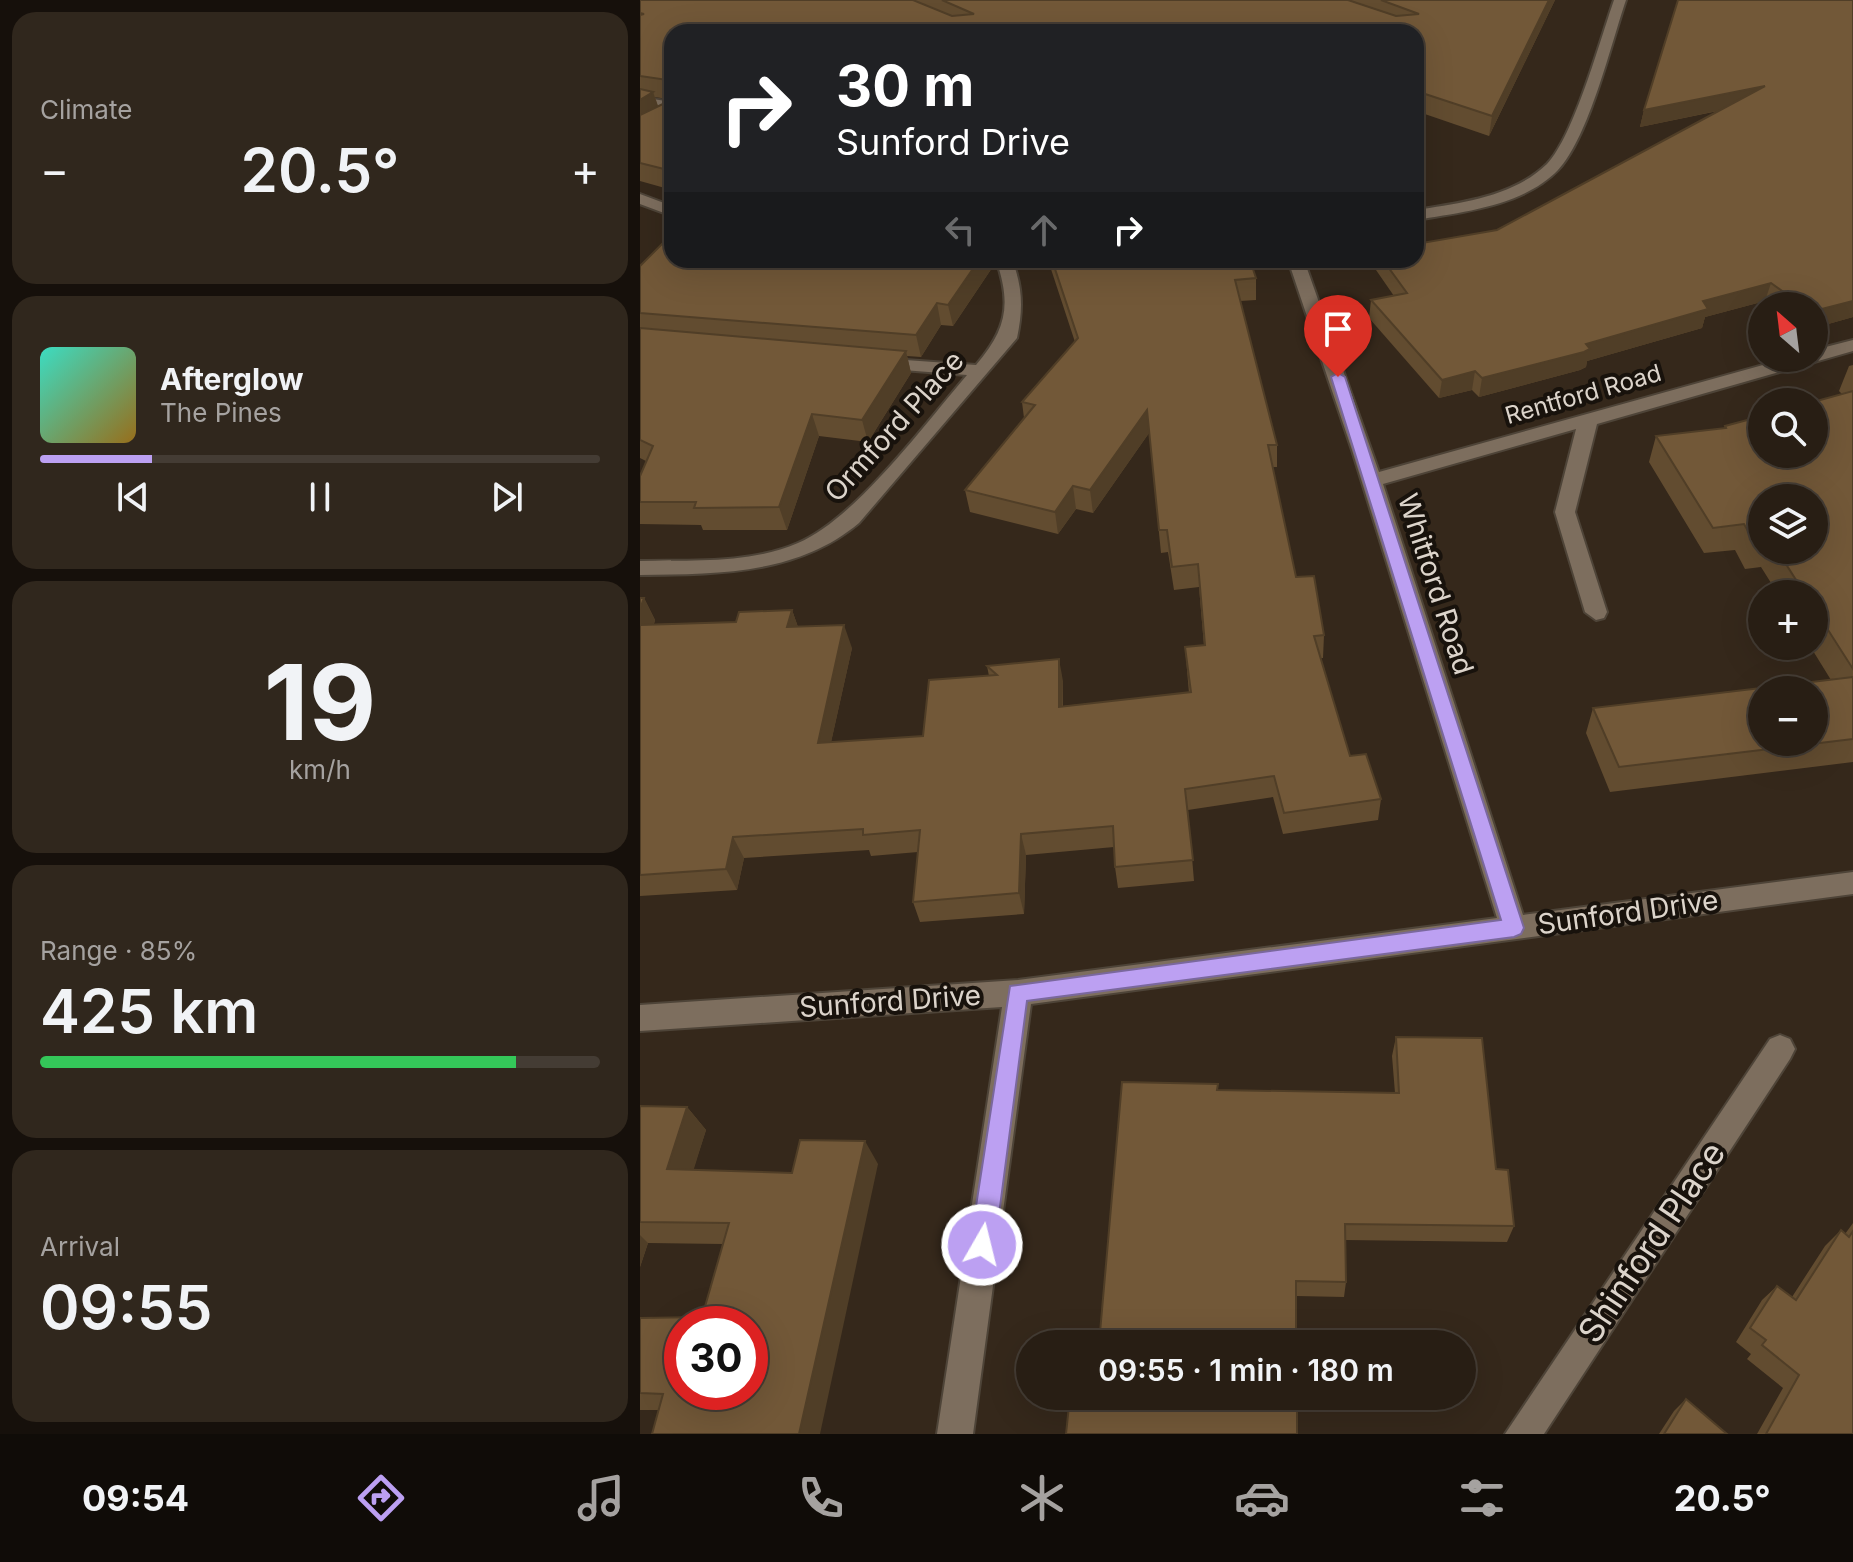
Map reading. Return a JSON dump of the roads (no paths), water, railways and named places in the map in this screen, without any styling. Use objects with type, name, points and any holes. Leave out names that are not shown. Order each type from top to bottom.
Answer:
[{"type":"street","points":[[1424,214],[1474,206],[1531,182],[1555,164],[1620,0]]},
{"type":"street","points":[[640,101],[664,105]]},
{"type":"street","points":[[640,199],[664,208]]},
{"type":"street","name":"Ormford Place","points":[[640,568],[770,560],[807,549],[868,501],[1008,338],[1016,306],[1014,285],[1007,268]]},
{"type":"street","name":"Whitford Road","points":[[1299,268],[1371,481],[1514,928]]},
{"type":"street","points":[[1828,352],[1853,345]]},
{"type":"street","points":[[863,362],[982,371]]},
{"type":"street","name":"Rentford Road","points":[[1371,481],[1758,372]]},
{"type":"street","points":[[1588,420],[1565,512],[1596,612]]},
{"type":"street","name":"Sunford Drive","points":[[640,1018],[1018,993],[1853,883]]},
{"type":"street","points":[[955,1434],[1018,993]]},
{"type":"street","name":"Shinford Place","points":[[1523,1434],[1780,1049]]}]
